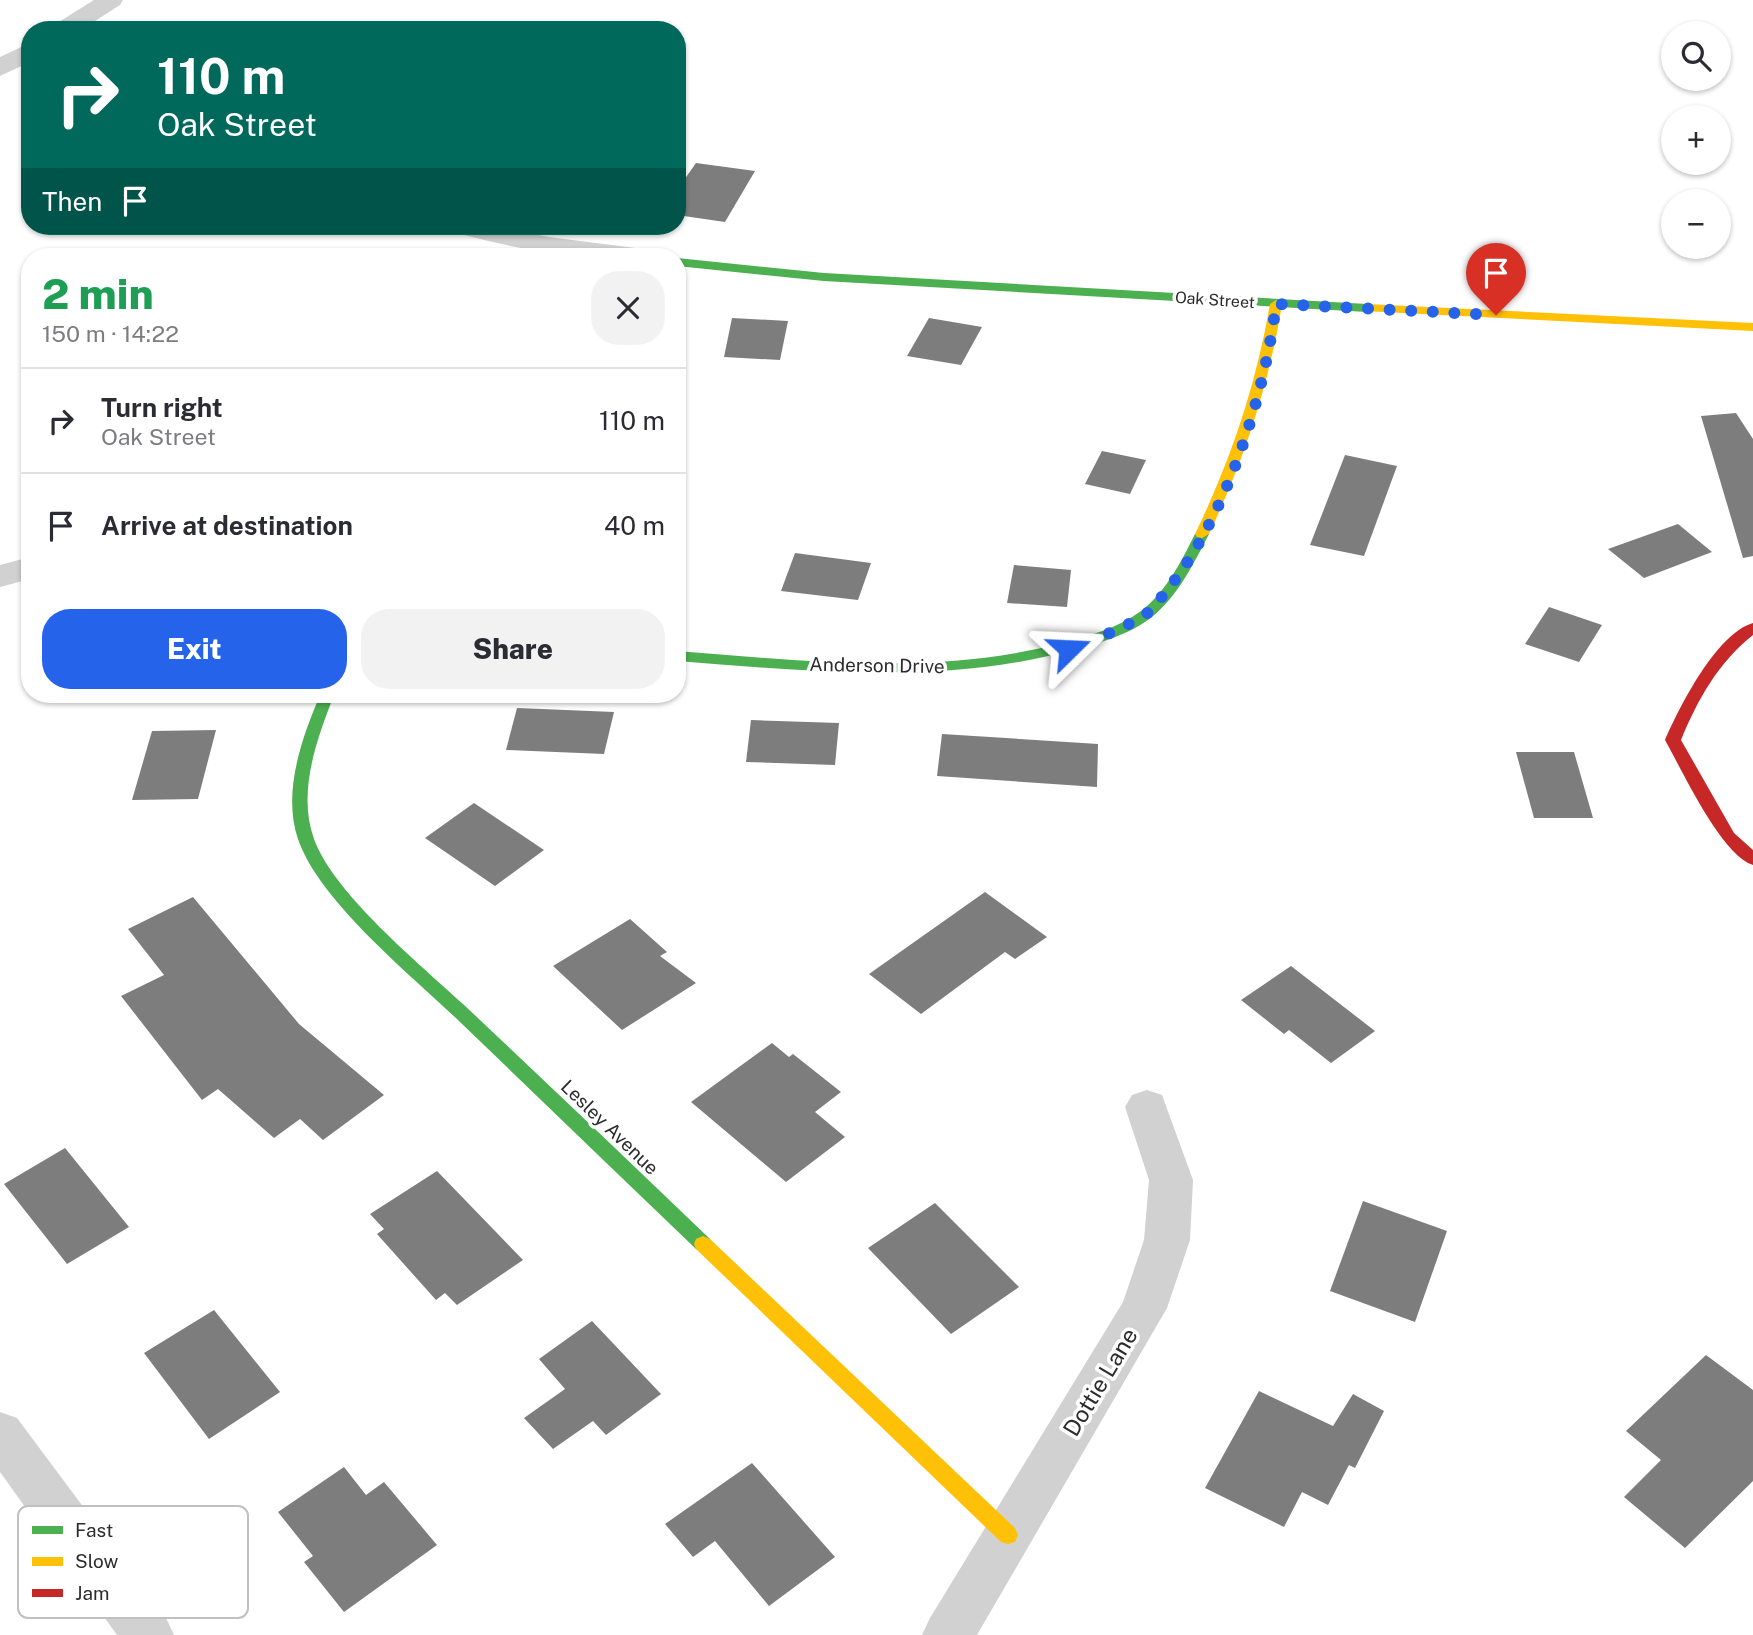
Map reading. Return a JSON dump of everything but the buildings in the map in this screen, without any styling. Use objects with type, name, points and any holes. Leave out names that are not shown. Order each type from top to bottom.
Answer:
[{"type":"street","points":[[77,21],[111,0]]},
{"type":"street","points":[[492,235],[562,248]]},
{"type":"street","name":"Oak Street","points":[[686,263],[824,277],[1276,304],[1753,327]]},
{"type":"street","name":"Anderson Drive","points":[[686,657],[916,670],[1016,662],[1069,649],[1110,633],[1149,612],[1181,573],[1223,494],[1246,432],[1270,351],[1276,304]]},
{"type":"street","points":[[0,576],[21,570]]},
{"type":"street","points":[[1753,628],[1734,640],[1710,667],[1686,706],[1673,740],[1728,837],[1753,859]]},
{"type":"street","name":"Lesley Avenue","points":[[324,703],[307,744],[300,795],[307,841],[334,883],[391,946],[1008,1535]]},
{"type":"street","name":"Dottie Lane","points":[[948,1635],[1144,1308],[1167,1240],[1171,1180],[1147,1107]]},
{"type":"street","points":[[0,1433],[53,1506]]},
{"type":"street","points":[[136,1618],[148,1635]]},
{"type":"traffic: fast","points":[[686,263],[824,277],[1367,308]]},
{"type":"traffic: fast","points":[[686,657],[881,669],[982,664],[1032,656],[1100,637],[1142,618],[1173,586],[1202,534]]},
{"type":"traffic: fast","points":[[324,703],[308,747],[300,802],[306,839],[331,882],[396,952],[703,1244]]},
{"type":"traffic: slow","points":[[1202,534],[1239,451],[1265,364],[1276,304]]},
{"type":"traffic: slow","points":[[1367,308],[1753,327]]},
{"type":"traffic: slow","points":[[703,1244],[1008,1535]]},
{"type":"traffic: jam","points":[[1753,628],[1715,664],[1687,707],[1673,740],[1728,837],[1753,859]]},
{"type":"route","points":[[1069,649],[1110,633],[1149,612],[1181,573],[1223,494],[1246,432],[1270,351],[1276,304],[1496,315]]}]
